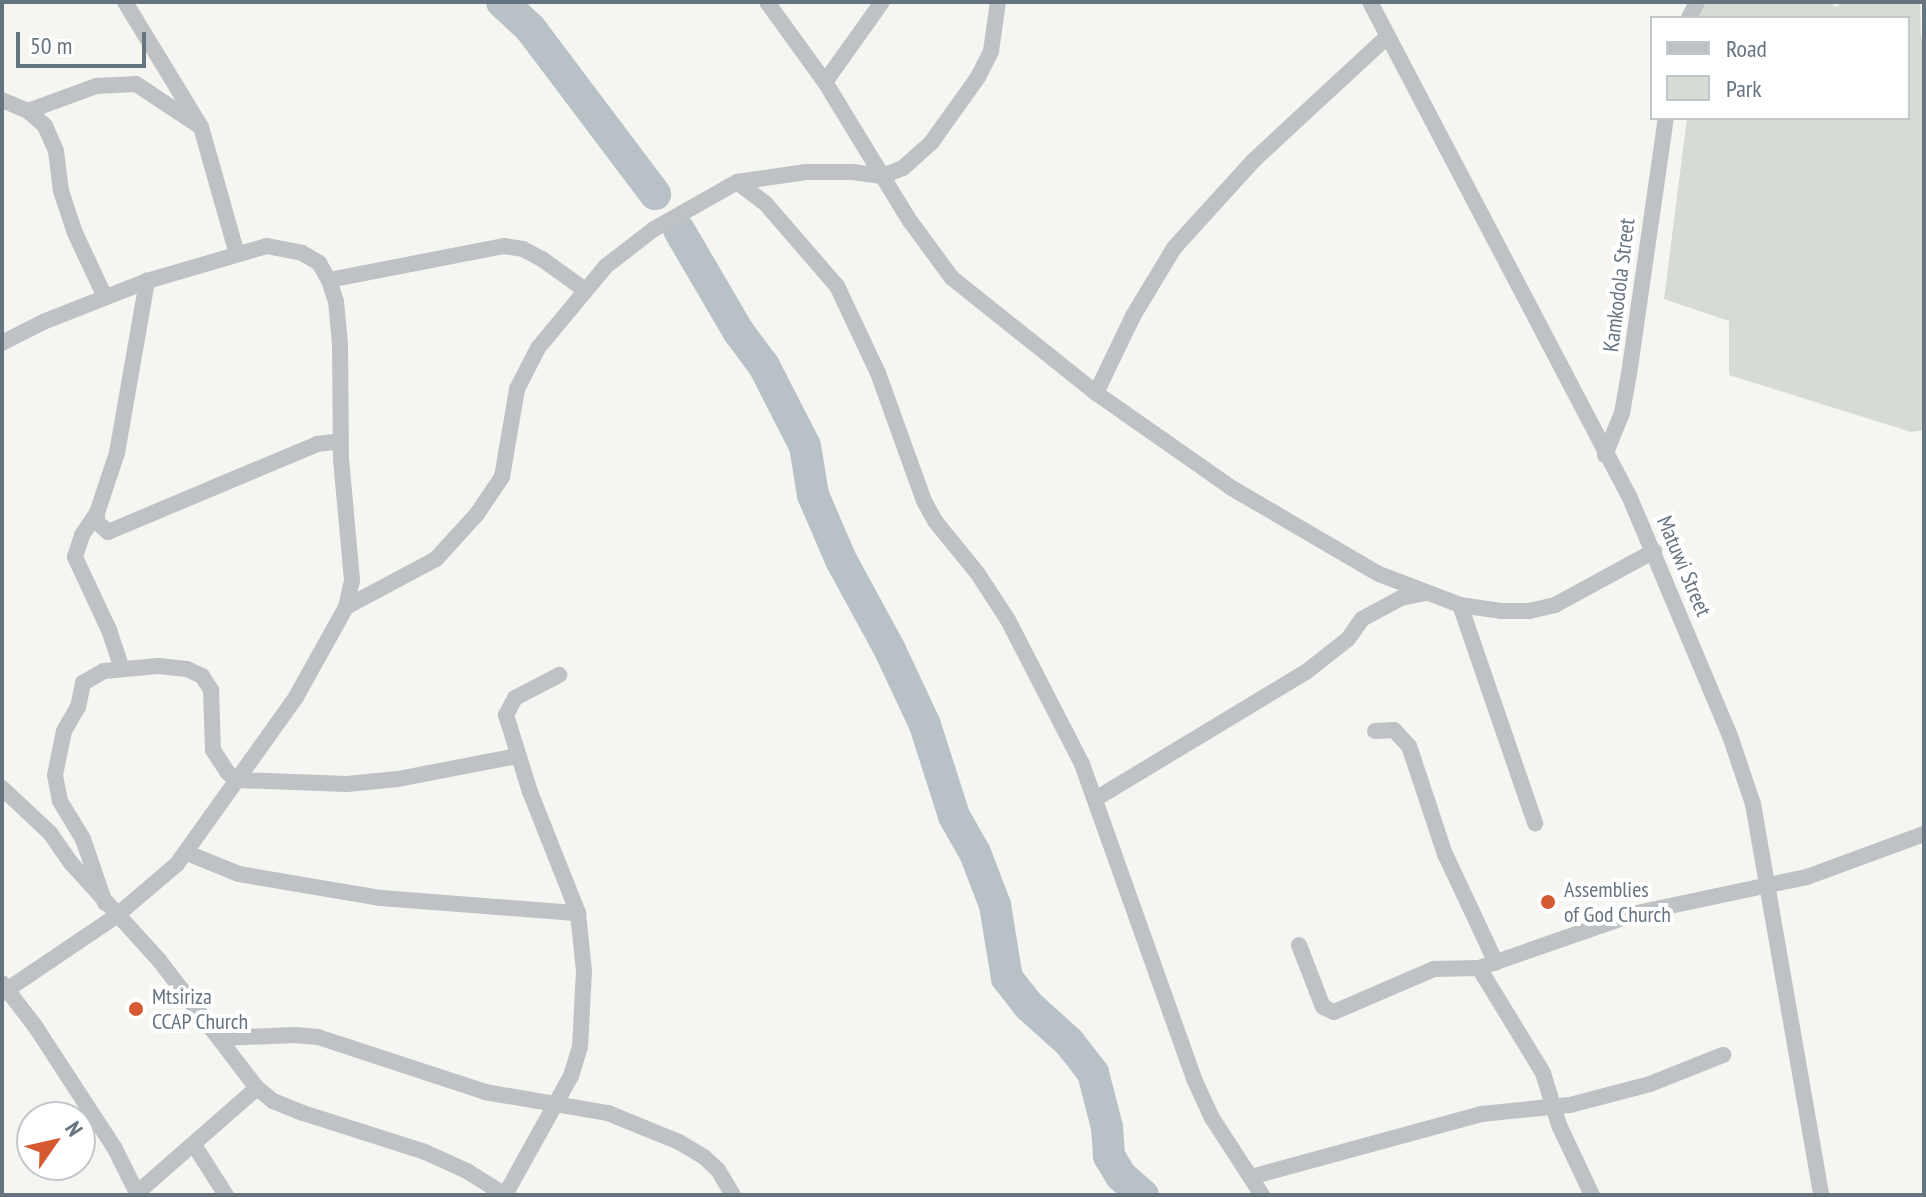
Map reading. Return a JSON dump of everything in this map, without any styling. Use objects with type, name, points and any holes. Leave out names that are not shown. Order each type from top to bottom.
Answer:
[{"type":"street","points":[[125,2],[201,127],[237,254]]},
{"type":"street","points":[[767,2],[825,82],[882,176],[952,278],[1096,393],[1230,487],[1357,563],[1460,605],[1515,611],[1555,605],[1654,551]]},
{"type":"street","points":[[825,82],[882,2]]},
{"type":"street","points":[[346,607],[436,559],[477,514],[502,477],[517,389],[526,370],[552,328],[628,246],[695,203],[737,182],[806,172],[853,172],[882,176],[918,156],[978,77],[991,51],[998,2]]},
{"type":"street","name":"Matuwi Street","points":[[1370,2],[1630,498],[1730,736],[1753,804],[1821,1195]]},
{"type":"street","points":[[1096,393],[1133,316],[1174,248],[1254,160],[1387,37]]},
{"type":"street","points":[[28,111],[96,86],[136,84],[201,127]]},
{"type":"street","points":[[2,100],[28,111],[45,126],[56,151],[61,191],[75,233],[105,297]]},
{"type":"street","name":"Kamkodola Street","points":[[1605,455],[1626,393],[1666,120]]},
{"type":"street","points":[[737,182],[765,203],[837,286],[878,373],[924,501],[935,521],[978,574],[1008,620],[1097,798],[1194,1079],[1212,1118],[1262,1195]]},
{"type":"street","points":[[2,343],[147,281],[267,246],[281,246],[319,263],[329,280],[340,344],[340,441],[352,581],[346,607],[296,697],[187,853],[157,884],[111,909],[4,989],[114,1147],[137,1194],[257,1088]]},
{"type":"street","points":[[329,280],[504,246],[523,249],[542,259],[585,290]]},
{"type":"street","points":[[122,669],[109,630],[75,557],[82,535],[97,513],[122,432],[147,281]]},
{"type":"street","points":[[97,513],[97,522],[108,532],[317,444],[340,441]]},
{"type":"street","points":[[1097,798],[1306,672],[1348,639],[1362,619],[1401,598],[1425,593]]},
{"type":"street","points":[[1460,605],[1535,823]]},
{"type":"street","points":[[111,909],[83,839],[60,801],[55,775],[64,731],[78,707],[83,683],[104,671],[158,666],[187,669],[202,676],[211,690],[213,750],[228,773],[238,780],[347,784],[398,779],[517,756]]},
{"type":"street","points":[[2,788],[50,833],[111,909],[159,960],[257,1088],[273,1101],[425,1152],[467,1171],[505,1195],[555,1104],[580,1047],[584,971],[578,913],[517,756],[506,715],[515,698],[559,675]]},
{"type":"street","points":[[1375,731],[1394,730],[1409,746],[1445,854],[1496,963]]},
{"type":"street","points":[[1299,945],[1327,1012],[1341,1010],[1434,969],[1479,968],[1637,913],[1767,886],[1844,866],[1924,834]]},
{"type":"street","points":[[187,853],[239,874],[381,898],[578,913]]},
{"type":"street","points":[[1479,968],[1543,1073],[1576,1167],[1592,1195]]},
{"type":"street","points":[[221,1038],[318,1037],[485,1092],[608,1113],[679,1142],[718,1170],[733,1195]]},
{"type":"street","points":[[1251,1177],[1481,1114],[1534,1106],[1555,1108],[1650,1084],[1723,1055]]},
{"type":"street","points":[[194,1145],[226,1195]]},
{"type":"green space","points":[[1701,2],[1832,2],[1835,7],[1844,2],[1920,2],[1921,37],[1924,38],[1924,430],[1911,432],[1729,375],[1729,321],[1664,299],[1687,120],[1910,120],[1910,16],[1699,16]]},
{"type":"waterway","points":[[502,2],[530,28],[655,194]]},
{"type":"waterway","points":[[679,230],[738,331],[764,366],[805,446],[813,495],[841,560],[889,648],[925,725],[954,816],[975,853],[995,905],[1007,978],[1029,1006],[1069,1042],[1093,1073],[1107,1127],[1109,1156],[1121,1176],[1143,1195]]},
{"type":"place","name":"Assemblies of God Church","points":[[1548,902]]},
{"type":"place","name":"Mtsiriza CCAP Church","points":[[136,1009]]}]
